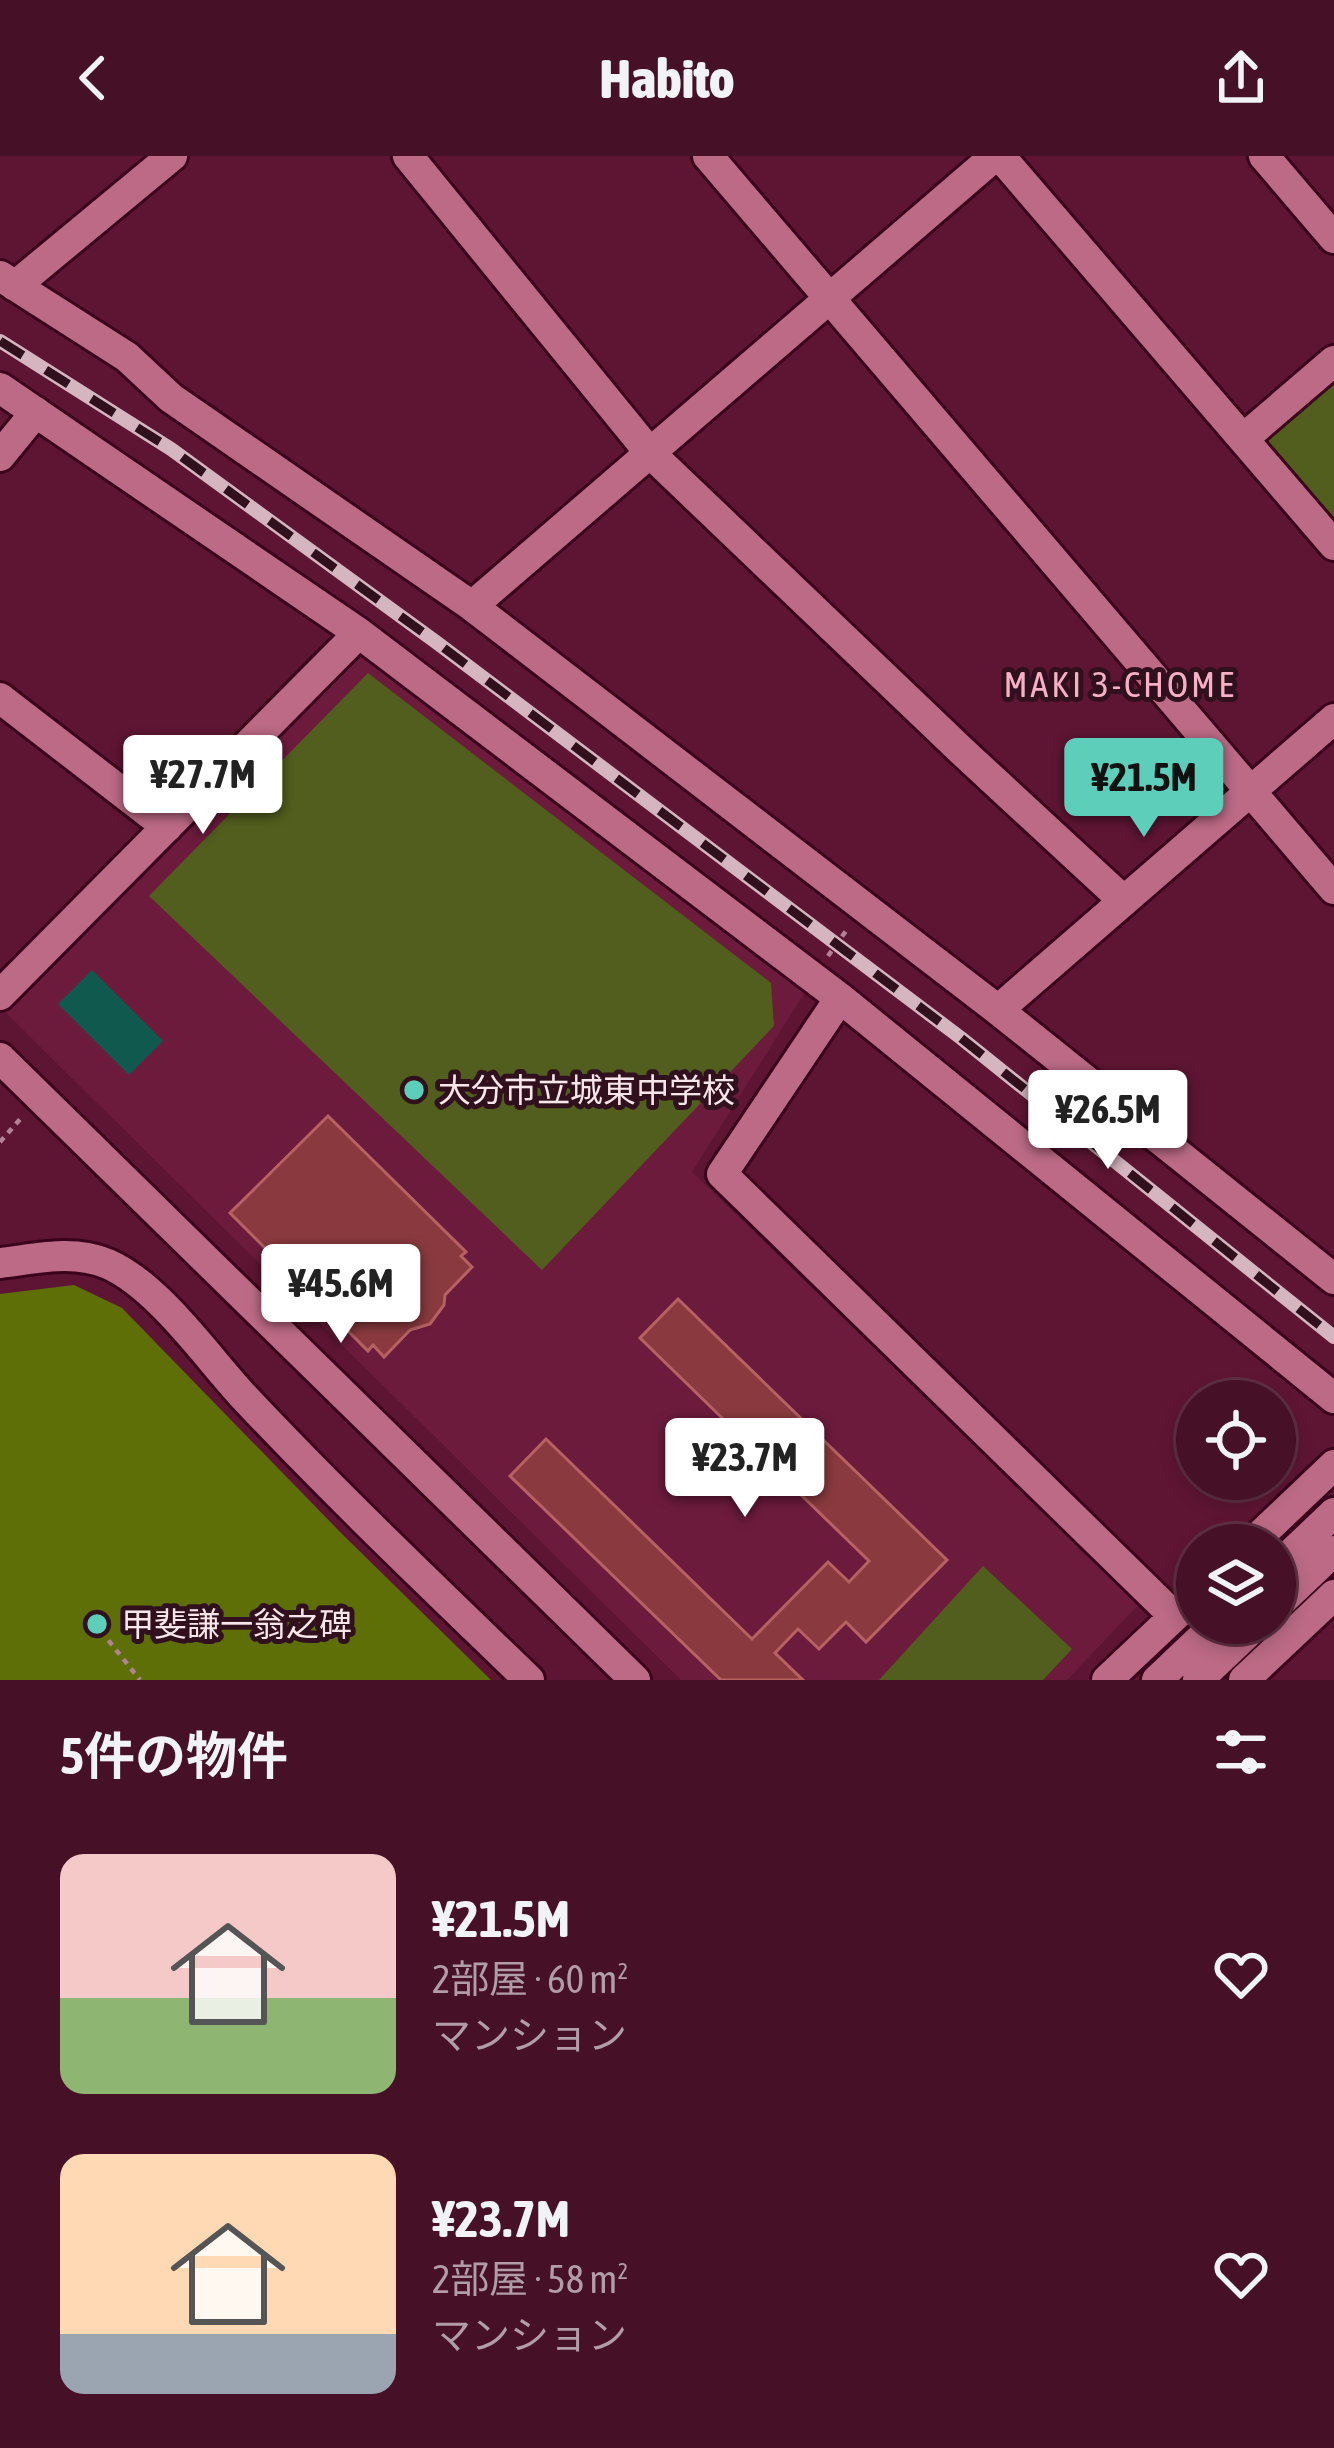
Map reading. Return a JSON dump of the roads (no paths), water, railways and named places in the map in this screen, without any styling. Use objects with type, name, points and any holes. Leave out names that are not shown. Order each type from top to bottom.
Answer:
[{"type":"street","points":[[123,156],[143,180]]},
{"type":"street","points":[[172,156],[8,281],[127,357],[171,398],[472,606],[998,1010],[1334,1279]]},
{"type":"street","points":[[408,156],[650,453],[1124,901]]},
{"type":"street","points":[[708,156],[1334,889]]},
{"type":"street","points":[[472,606],[997,156],[1334,545]]},
{"type":"street","points":[[1264,156],[1334,238]]},
{"type":"street","points":[[1243,439],[1334,361]]},
{"type":"street","points":[[0,388],[359,633],[840,998],[1334,1398]]},
{"type":"street","points":[[0,456],[36,412]]},
{"type":"street","points":[[0,995],[359,633]]},
{"type":"street","points":[[0,698],[167,827]]},
{"type":"street","points":[[998,1010],[1334,719]]},
{"type":"street","points":[[840,998],[722,1174],[1176,1596]]},
{"type":"street","points":[[0,1058],[635,1680]]},
{"type":"street","points":[[0,1263],[66,1254],[108,1264],[139,1284],[343,1498],[529,1680]]},
{"type":"street","points":[[1272,1524],[1334,1465]]},
{"type":"street","points":[[1296,1548],[1334,1513]]},
{"type":"street","points":[[1296,1587],[1334,1551]]},
{"type":"street","points":[[1244,1680],[1334,1594]]},
{"type":"street","points":[[1107,1680],[1176,1614]]},
{"type":"street","points":[[1159,1678],[1195,1644]]},
{"type":"street","points":[[1198,1680],[1236,1644]]},
{"type":"railway","points":[[0,341],[171,449],[436,642],[961,1038],[1334,1337]]},
{"type":"place","name":"大分市立城東中学校","points":[[414,1090]]},
{"type":"place","name":"甲斐謙一翁之碑","points":[[97,1624]]},
{"type":"district","name":"MAKI 3-CHOME","points":[[1120,684]]}]
